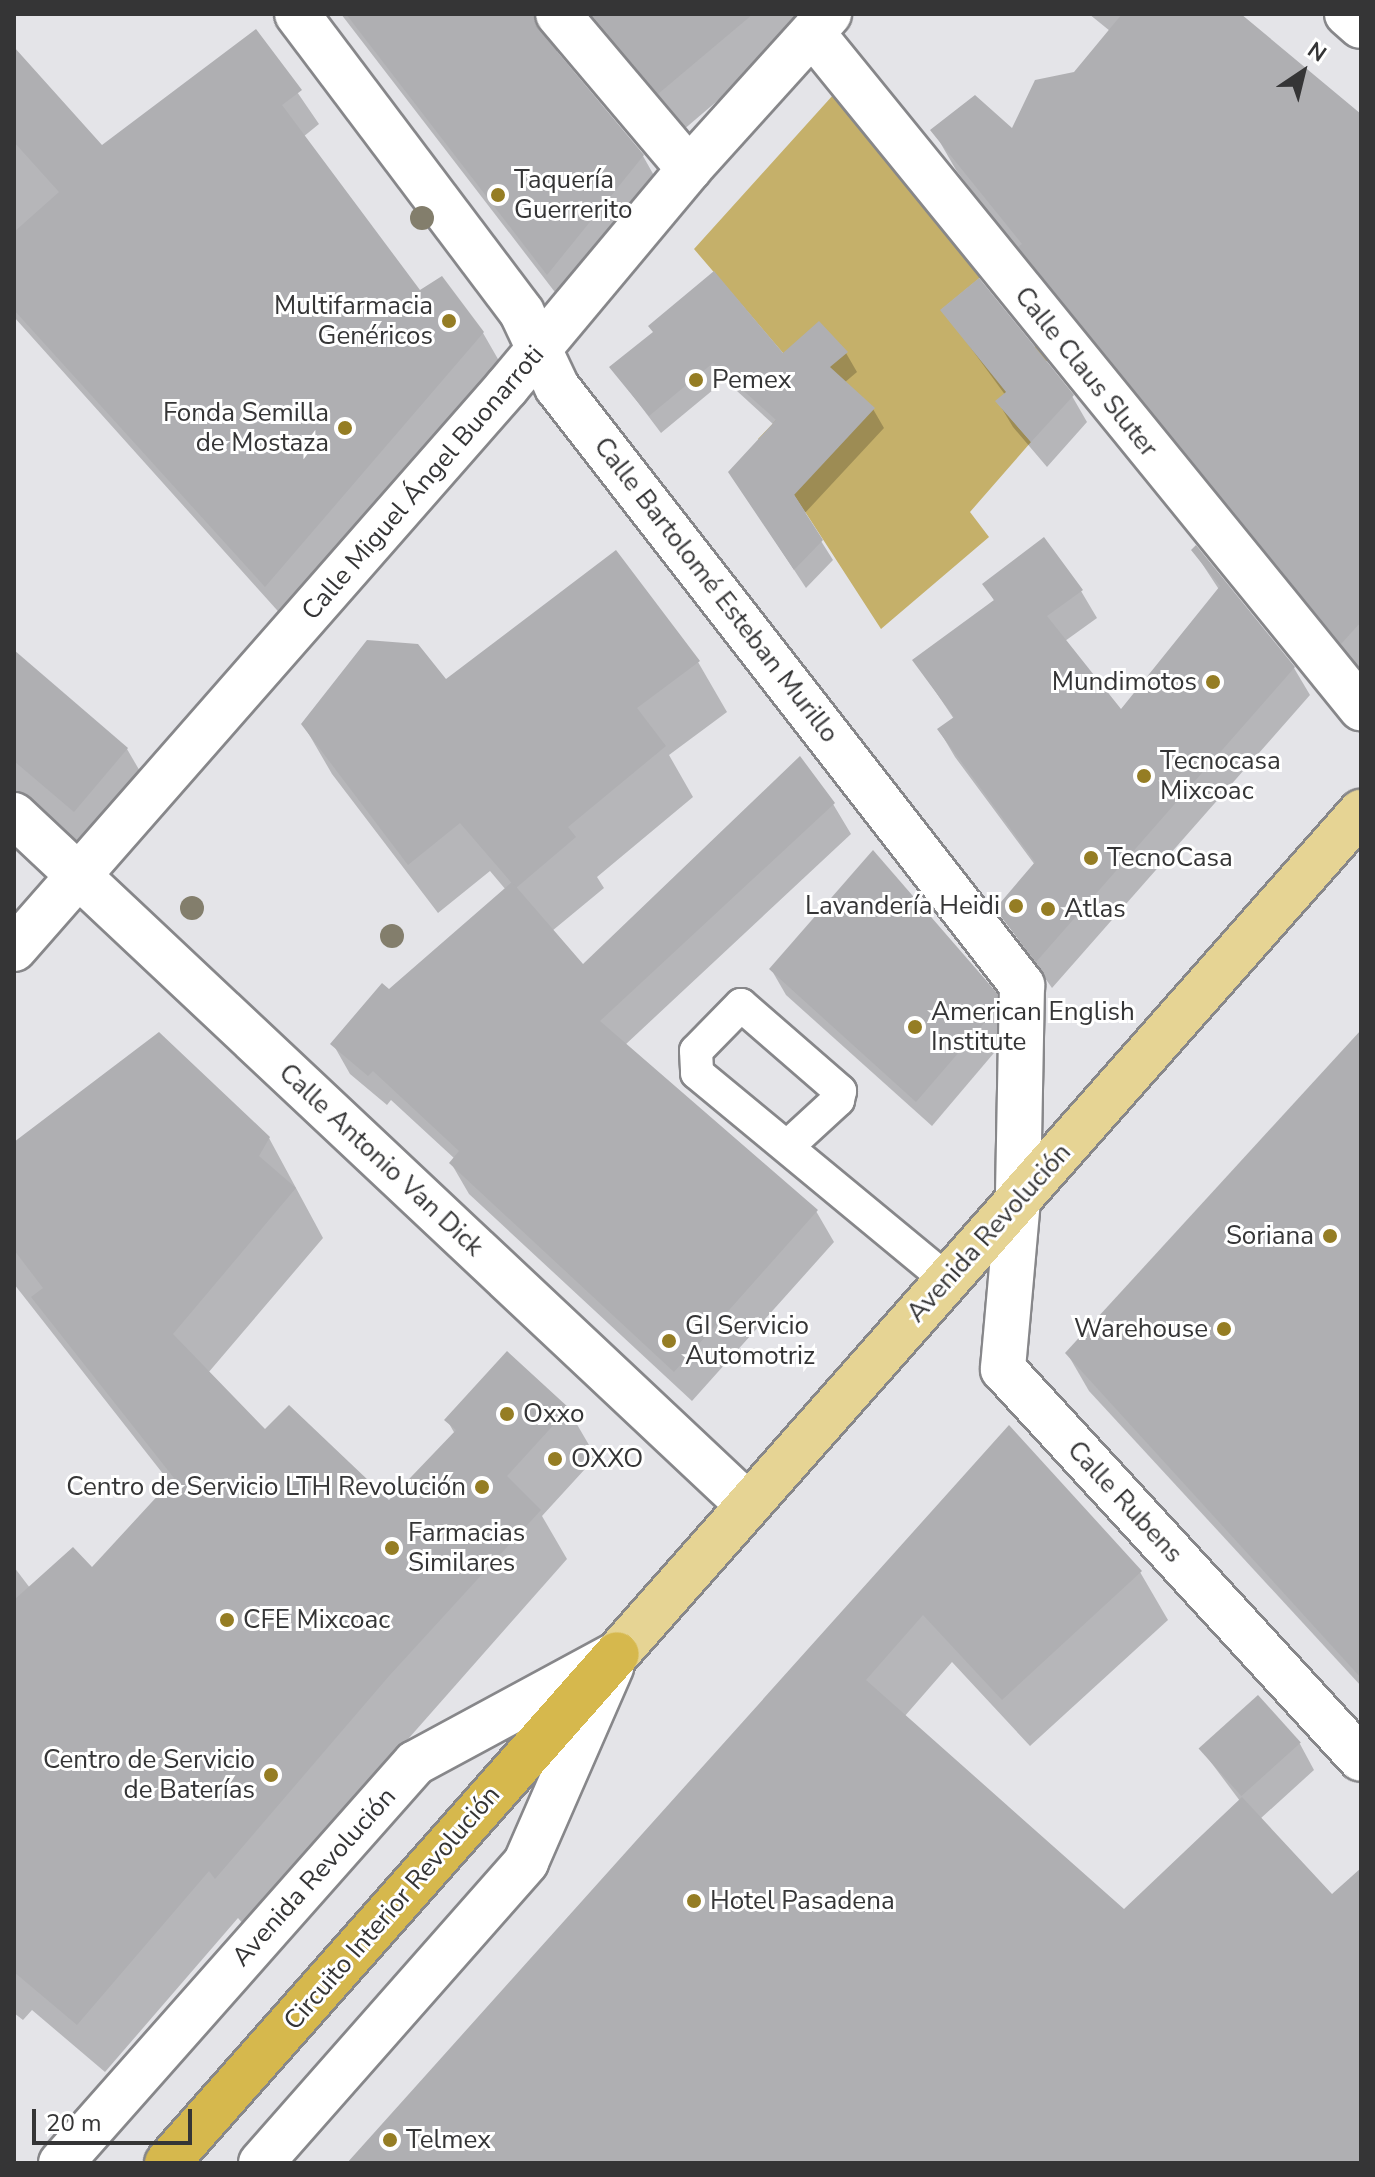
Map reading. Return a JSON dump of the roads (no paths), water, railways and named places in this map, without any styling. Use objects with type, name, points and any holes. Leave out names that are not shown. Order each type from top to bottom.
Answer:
[{"type":"highway","name":"Circuito Interior Revolución","points":[[167,2163],[617,1654]]},
{"type":"main road","name":"Avenida Revolución","points":[[617,1654],[1361,812]]},
{"type":"street","name":"Calle Bartolomé Esteban Murillo","points":[[297,14],[522,313],[557,387],[1022,985],[1018,1200]]},
{"type":"street","points":[[558,14],[689,169]]},
{"type":"street","points":[[1347,14],[1361,26]]},
{"type":"street","name":"Calle Miguel Ángel Buonarroti","points":[[14,949],[540,348],[689,169],[821,20]]},
{"type":"street","name":"Calle Claus Sluter","points":[[821,20],[1361,708]]},
{"type":"street","name":"Calle Antonio Van Dick","points":[[14,815],[76,877],[748,1505]]},
{"type":"street","name":"Calle Rubens","points":[[1018,1200],[1003,1369],[1361,1759]]},
{"type":"street","name":"Avenida Revolución","points":[[61,2163],[415,1763],[617,1654]]},
{"type":"street","name":"Avenida Revolución","points":[[261,2163],[526,1862],[617,1654]]},
{"type":"lane","points":[[788,1146],[838,1100],[840,1091],[741,1005],[696,1051],[697,1073],[947,1280]]},
{"type":"place","name":"Taquería Guerrerito","points":[[498,195]]},
{"type":"place","name":"Multifarmacia Genéricos","points":[[449,321]]},
{"type":"place","name":"Pemex","points":[[696,380]]},
{"type":"place","name":"Fonda Semilla de Mostaza","points":[[345,428]]},
{"type":"place","name":"Mundimotos","points":[[1213,682]]},
{"type":"place","name":"Tecnocasa Mixcoac","points":[[1144,776]]},
{"type":"place","name":"TecnoCasa","points":[[1091,858]]},
{"type":"place","name":"Lavandería Heidi","points":[[1016,906]]},
{"type":"place","name":"Atlas","points":[[1048,909]]},
{"type":"place","name":"American English Institute","points":[[915,1027]]},
{"type":"place","name":"Soriana","points":[[1330,1236]]},
{"type":"place","name":"Warehouse","points":[[1224,1329]]},
{"type":"place","name":"GI Servicio Automotriz","points":[[669,1341]]},
{"type":"place","name":"Oxxo","points":[[507,1414]]},
{"type":"place","name":"OXXO","points":[[555,1459]]},
{"type":"place","name":"Centro de Servicio LTH Revolución","points":[[482,1487]]},
{"type":"place","name":"Farmacias Similares","points":[[392,1548]]},
{"type":"place","name":"CFE Mixcoac","points":[[227,1620]]},
{"type":"place","name":"Centro de Servicio de Baterías","points":[[271,1775]]},
{"type":"place","name":"Hotel Pasadena","points":[[694,1901]]},
{"type":"place","name":"Telmex","points":[[390,2140]]}]
